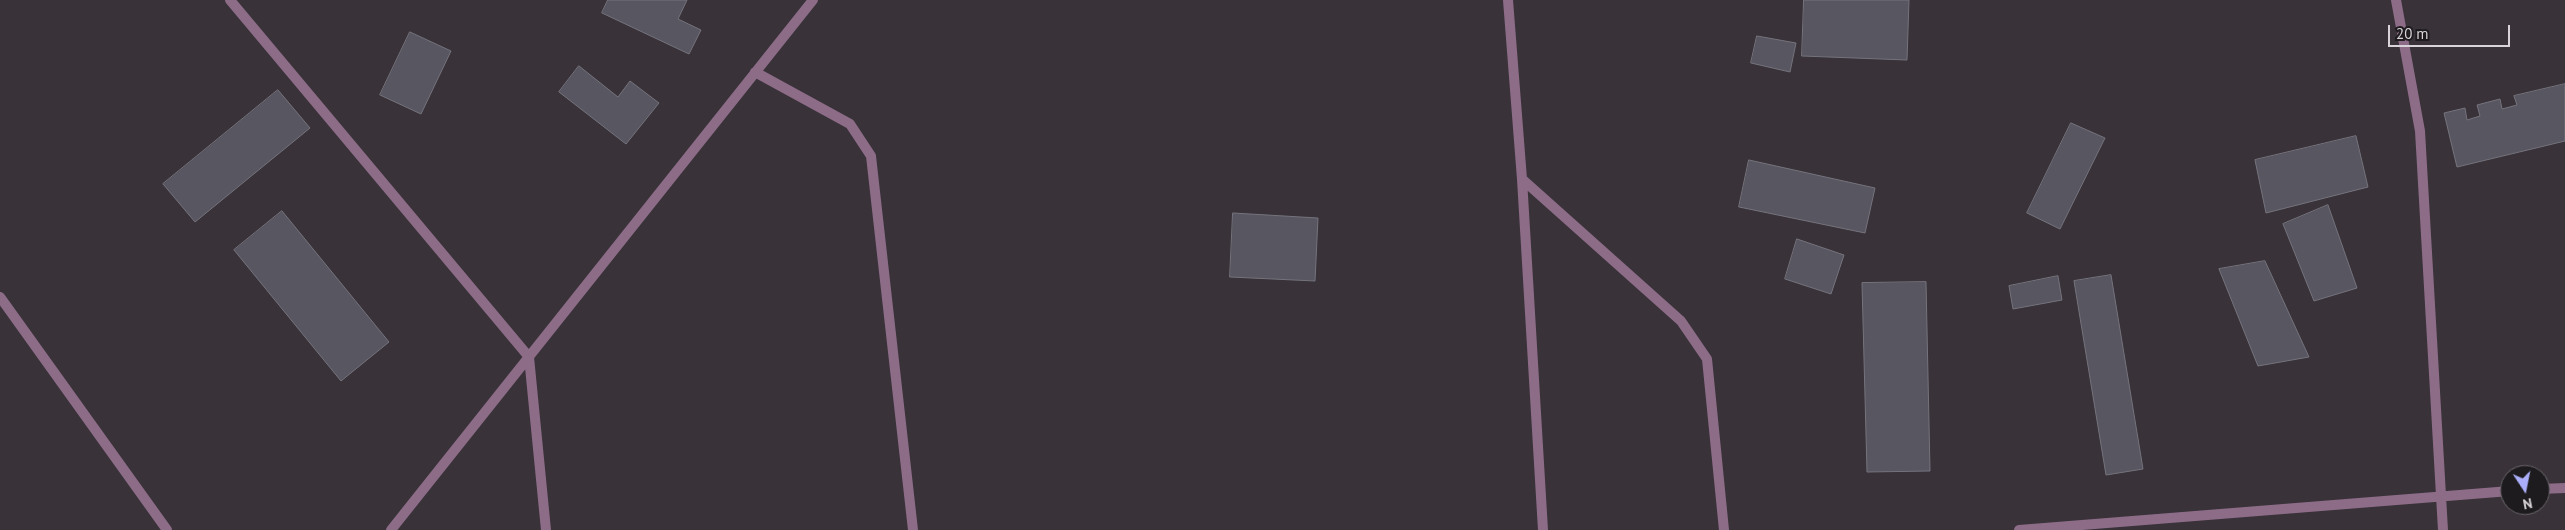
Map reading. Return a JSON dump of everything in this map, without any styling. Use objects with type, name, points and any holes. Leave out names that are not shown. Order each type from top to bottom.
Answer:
[{"type":"street","points":[[230,0],[529,357],[546,530]]},
{"type":"street","points":[[391,530],[813,0]]},
{"type":"street","points":[[1508,0],[1522,179],[1543,530]]},
{"type":"street","points":[[2396,0],[2420,131],[2439,496],[2443,530]]},
{"type":"street","points":[[755,72],[850,124],[870,156],[913,530]]},
{"type":"street","points":[[1522,179],[1681,321],[1707,359],[1724,530]]},
{"type":"street","points":[[0,297],[167,530]]},
{"type":"street","points":[[2550,489],[2565,488]]},
{"type":"street","points":[[2019,530],[2500,492]]},
{"type":"building","points":[[608,0],[687,0],[678,19],[701,30],[689,54],[602,13]]},
{"type":"building","points":[[1804,0],[1909,0],[1907,60],[1802,56]]},
{"type":"building","points":[[410,32],[451,51],[421,114],[380,95]]},
{"type":"building","points":[[1757,36],[1796,43],[1790,72],[1751,63]]},
{"type":"building","points":[[579,66],[618,97],[630,81],[659,103],[626,144],[559,92]]},
{"type":"building","points":[[2565,84],[2565,141],[2457,167],[2444,113],[2465,108],[2467,120],[2480,116],[2477,105],[2500,99],[2502,109],[2517,105],[2514,96]]},
{"type":"building","points":[[278,90],[310,128],[195,222],[163,184]]},
{"type":"building","points":[[2071,123],[2105,138],[2060,229],[2027,213]]},
{"type":"building","points":[[2356,136],[2368,187],[2266,213],[2255,160]]},
{"type":"building","points":[[1749,160],[1875,188],[1865,233],[1739,207]]},
{"type":"building","points":[[2328,205],[2357,288],[2314,301],[2283,224]]},
{"type":"building","points":[[282,211],[389,342],[341,381],[234,250]]},
{"type":"building","points":[[1233,213],[1318,218],[1315,281],[1230,277]]},
{"type":"building","points":[[1797,239],[1844,255],[1831,294],[1785,279]]},
{"type":"building","points":[[2265,261],[2309,357],[2258,366],[2219,269]]},
{"type":"building","points":[[2111,275],[2143,469],[2106,475],[2074,281]]},
{"type":"building","points":[[2058,276],[2062,300],[2013,309],[2009,286]]},
{"type":"building","points":[[1926,282],[1930,471],[1867,472],[1862,283]]}]
